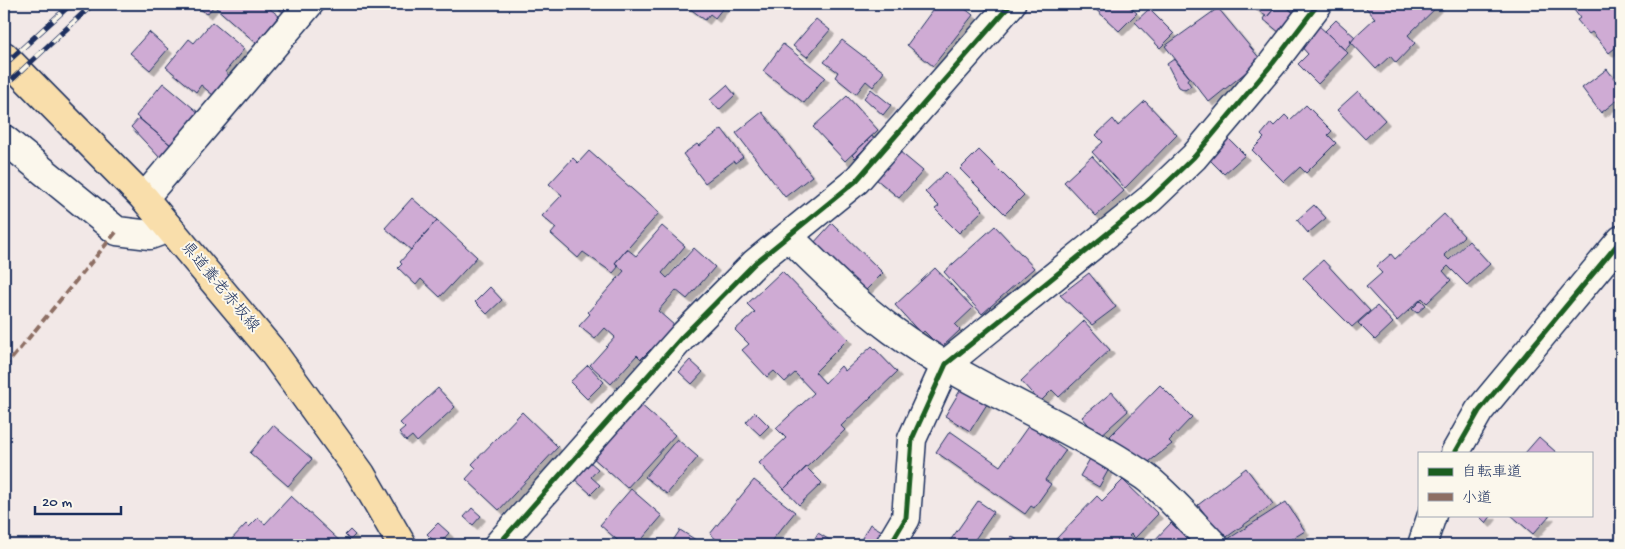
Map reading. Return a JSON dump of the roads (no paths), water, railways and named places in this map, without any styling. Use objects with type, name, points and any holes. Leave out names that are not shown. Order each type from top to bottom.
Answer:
[{"type":"main road","name":"県道養老赤坂線","points":[[4,56],[144,198],[277,359],[361,474],[402,545]]},
{"type":"street","points":[[144,198],[309,4]]},
{"type":"street","points":[[498,545],[684,335],[755,263],[856,182],[1011,4]]},
{"type":"street","points":[[890,545],[906,518],[912,439],[946,364],[1150,198],[1194,157],[1273,63],[1318,4]]},
{"type":"street","points":[[4,139],[117,231],[150,235],[169,228]]},
{"type":"street","points":[[788,236],[833,280],[892,330],[946,364],[1117,458],[1146,478],[1214,545]]},
{"type":"street","points":[[1456,452],[1479,411],[1621,240]]},
{"type":"street","points":[[1422,545],[1432,516]]},
{"type":"railway","points":[[4,65],[71,4]]},
{"type":"railway","points":[[4,87],[93,4]]}]
